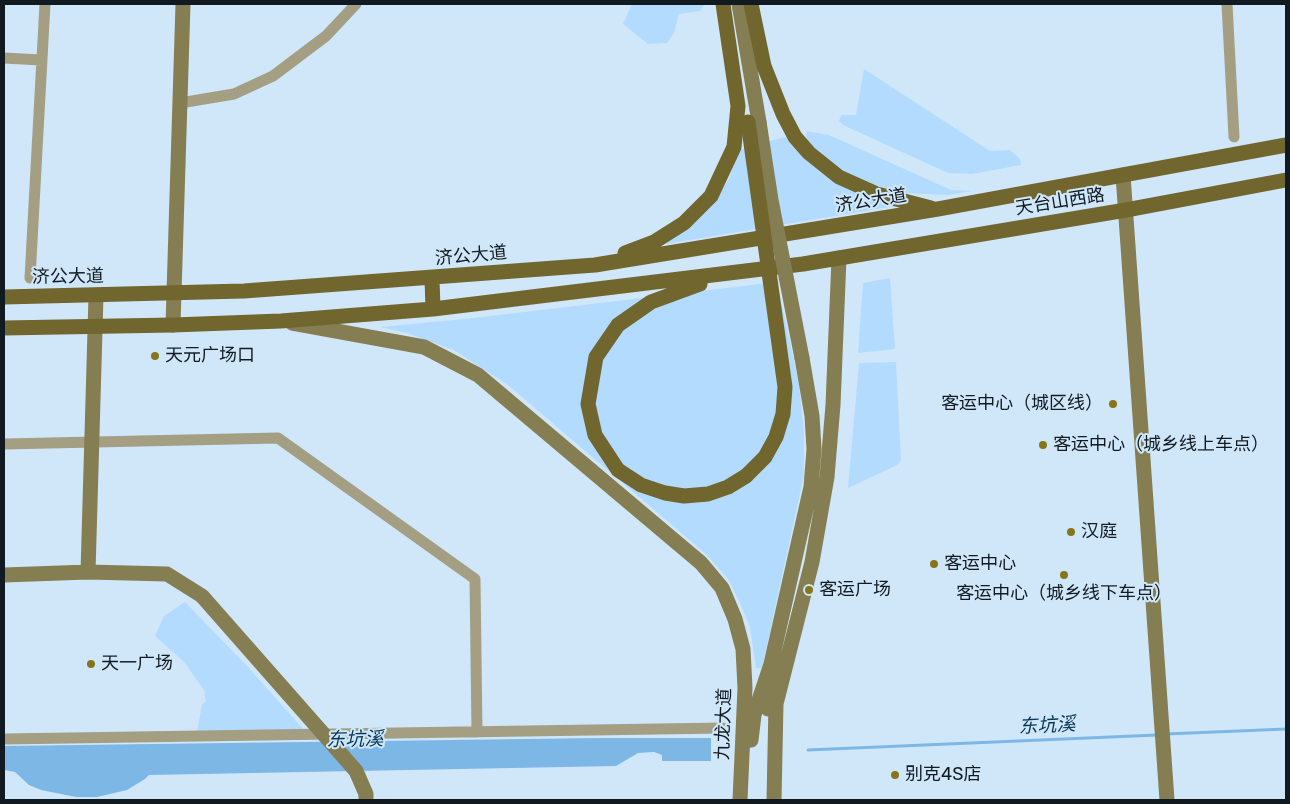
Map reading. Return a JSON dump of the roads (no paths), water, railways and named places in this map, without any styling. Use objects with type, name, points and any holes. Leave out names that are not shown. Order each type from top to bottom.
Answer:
[{"type":"main road","points":[[173,325],[183,4]]},
{"type":"main road","points":[[723,4],[738,106],[748,124],[771,200],[802,358],[812,416],[814,449],[811,487],[771,664],[754,715],[745,800]]},
{"type":"main road","points":[[595,265],[654,242],[684,223],[711,196],[734,146],[748,124],[745,79],[732,4]]},
{"type":"main road","points":[[726,275],[651,302],[618,325],[596,357],[588,404],[595,435],[618,470],[641,485],[684,496],[708,494],[728,487],[746,476],[765,457],[776,437],[783,414],[785,387],[748,124],[739,4]]},
{"type":"main road","points":[[751,4],[764,66],[790,126],[809,153],[839,177],[876,194],[938,209]]},
{"type":"main road","name":"天台山西路","points":[[938,209],[1286,145]]},
{"type":"main road","points":[[1124,175],[1167,800]]},
{"type":"main road","name":"天台山西路","points":[[839,258],[1126,210],[1286,180]]},
{"type":"main road","name":"济公大道","points":[[4,297],[173,293],[432,279],[595,265],[938,209]]},
{"type":"main road","points":[[4,328],[173,325],[281,320],[433,309],[726,275],[839,258],[833,405],[827,477],[812,562],[776,704],[774,800]]},
{"type":"main road","points":[[432,279],[433,309]]},
{"type":"main road","points":[[88,572],[96,296]]},
{"type":"main road","name":"九龙大道","points":[[281,320],[424,347],[478,374],[701,563],[722,588],[735,619],[743,649],[745,688],[740,800]]},
{"type":"main road","points":[[4,575],[88,572],[167,574],[202,596],[356,771],[366,794],[366,800]]},
{"type":"main road","points":[[765,800],[771,664]]},
{"type":"street","points":[[30,278],[45,4]]},
{"type":"street","points":[[180,103],[234,94],[273,76],[326,36],[356,4]]},
{"type":"street","points":[[1227,4],[1234,137]]},
{"type":"street","points":[[4,58],[41,60]]},
{"type":"street","points":[[4,444],[278,438],[475,579],[477,732]]},
{"type":"street","points":[[4,739],[723,728]]},
{"type":"waterway","name":"东坑溪","points":[[1166,734],[1286,729]]},
{"type":"waterway","name":"东坑溪","points":[[808,750],[1157,735]]},
{"type":"place","name":"天元广场口","points":[[155,356]]},
{"type":"place","name":"客运中心（城区线）","points":[[1113,404]]},
{"type":"place","name":"客运中心（城乡线上车点）","points":[[1043,445]]},
{"type":"place","name":"汉庭","points":[[1071,532]]},
{"type":"place","name":"客运中心","points":[[934,564]]},
{"type":"place","name":"客运中心（城乡线下车点）","points":[[1064,575]]},
{"type":"place","name":"客运广场","points":[[809,590]]},
{"type":"place","name":"天一广场","points":[[91,664]]},
{"type":"place","name":"别克4S店","points":[[895,775]]}]
